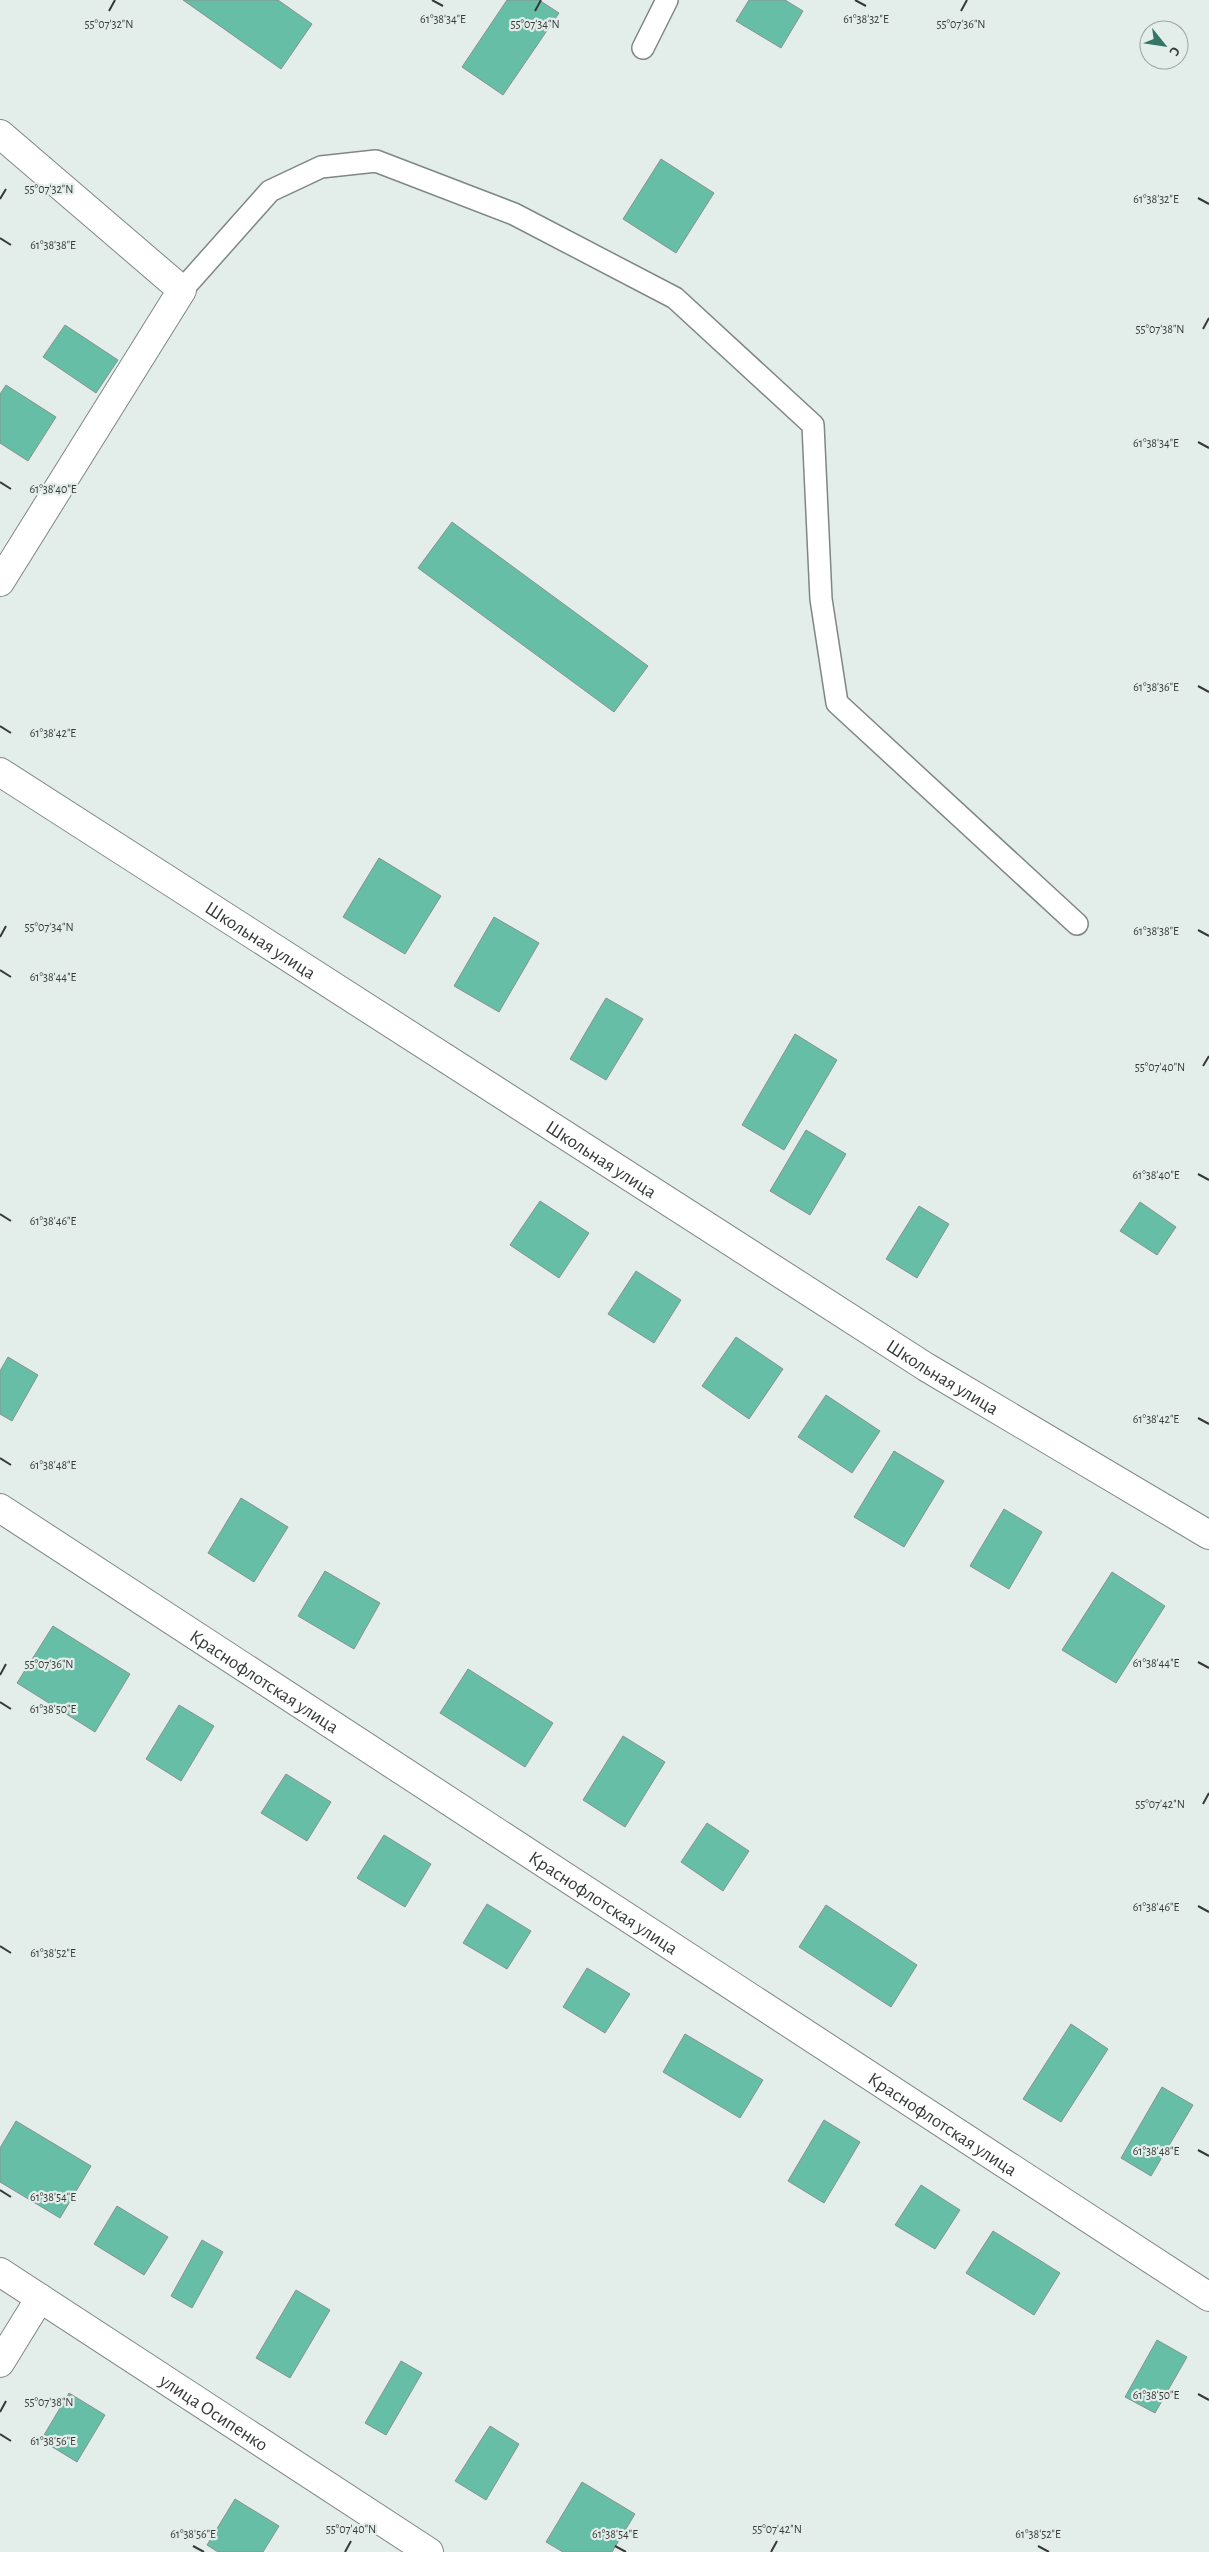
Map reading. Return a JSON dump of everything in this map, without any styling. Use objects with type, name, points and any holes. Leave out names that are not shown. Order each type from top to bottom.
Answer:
[{"type":"street","points":[[0,134],[182,290],[0,582]]},
{"type":"street","name":"Школьная улица","points":[[0,772],[926,1367],[1209,1535]]},
{"type":"street","name":"Краснофлотская улица","points":[[0,1508],[1209,2296]]},
{"type":"street","name":"улица Осипенко","points":[[0,2272],[429,2552]]},
{"type":"street","points":[[0,2363],[40,2298]]},
{"type":"lane","points":[[643,48],[667,0]]},
{"type":"lane","points":[[182,290],[270,191],[321,167],[376,161],[514,214],[675,298],[813,425],[820,599],[837,703],[1077,924]]},
{"type":"building","points":[[183,0],[278,0],[312,24],[281,69]]},
{"type":"building","points":[[507,0],[539,0],[559,13],[503,95],[462,67]]},
{"type":"building","points":[[749,0],[785,0],[803,11],[781,48],[736,21]]},
{"type":"building","points":[[661,159],[714,193],[676,253],[623,219]]},
{"type":"building","points":[[65,325],[118,360],[96,393],[43,357]]},
{"type":"building","points":[[6,385],[56,417],[28,461],[0,443],[0,394]]},
{"type":"building","points":[[452,522],[648,666],[614,712],[418,568]]},
{"type":"building","points":[[379,858],[441,896],[405,954],[343,917]]},
{"type":"building","points":[[494,917],[539,943],[499,1012],[454,986]]},
{"type":"building","points":[[606,998],[643,1019],[606,1080],[570,1059]]},
{"type":"building","points":[[795,1034],[837,1060],[784,1150],[742,1125]]},
{"type":"building","points":[[806,1130],[846,1154],[810,1215],[770,1191]]},
{"type":"building","points":[[540,1201],[589,1233],[559,1278],[510,1245]]},
{"type":"building","points":[[1140,1202],[1176,1227],[1157,1255],[1120,1231]]},
{"type":"building","points":[[919,1206],[949,1224],[917,1278],[886,1259]]},
{"type":"building","points":[[636,1271],[681,1300],[654,1343],[608,1314]]},
{"type":"building","points":[[736,1337],[783,1369],[749,1419],[702,1386]]},
{"type":"building","points":[[8,1357],[38,1375],[12,1421],[0,1414],[0,1371]]},
{"type":"building","points":[[826,1395],[880,1431],[852,1473],[798,1437]]},
{"type":"building","points":[[894,1451],[944,1481],[904,1547],[854,1517]]},
{"type":"building","points":[[241,1498],[288,1527],[254,1582],[208,1553]]},
{"type":"building","points":[[1004,1509],[1042,1532],[1009,1589],[970,1566]]},
{"type":"building","points":[[325,1571],[380,1603],[354,1649],[298,1616]]},
{"type":"building","points":[[1112,1572],[1165,1606],[1116,1683],[1062,1650]]},
{"type":"building","points":[[53,1626],[130,1674],[95,1732],[17,1683]]},
{"type":"building","points":[[468,1669],[553,1723],[525,1767],[440,1713]]},
{"type":"building","points":[[179,1705],[214,1726],[181,1781],[146,1759]]},
{"type":"building","points":[[623,1736],[665,1762],[625,1827],[583,1800]]},
{"type":"building","points":[[286,1774],[331,1802],[307,1841],[261,1813]]},
{"type":"building","points":[[707,1823],[749,1851],[723,1891],[681,1862]]},
{"type":"building","points":[[384,1835],[431,1864],[405,1907],[357,1878]]},
{"type":"building","points":[[487,1904],[531,1931],[507,1969],[463,1943]]},
{"type":"building","points":[[826,1905],[917,1965],[891,2007],[799,1947]]},
{"type":"building","points":[[587,1968],[630,1994],[605,2033],[563,2007]]},
{"type":"building","points":[[1071,2024],[1108,2049],[1061,2122],[1023,2099]]},
{"type":"building","points":[[685,2034],[763,2080],[740,2118],[663,2072]]},
{"type":"building","points":[[1162,2087],[1193,2105],[1151,2176],[1121,2158]]},
{"type":"building","points":[[824,2120],[860,2142],[824,2203],[788,2181]]},
{"type":"building","points":[[16,2121],[91,2166],[60,2218],[0,2182],[0,2148]]},
{"type":"building","points":[[921,2185],[960,2210],[935,2249],[895,2225]]},
{"type":"building","points":[[117,2206],[168,2237],[144,2275],[94,2244]]},
{"type":"building","points":[[993,2231],[1060,2273],[1034,2315],[966,2273]]},
{"type":"building","points":[[202,2240],[223,2252],[192,2308],[171,2296]]},
{"type":"building","points":[[296,2290],[330,2310],[290,2378],[256,2358]]},
{"type":"building","points":[[1157,2340],[1187,2357],[1155,2413],[1125,2397]]},
{"type":"building","points":[[401,2361],[422,2373],[386,2435],[365,2423]]},
{"type":"building","points":[[69,2393],[105,2415],[77,2462],[41,2440]]},
{"type":"building","points":[[490,2426],[519,2444],[486,2500],[455,2481]]},
{"type":"building","points":[[582,2482],[635,2514],[612,2552],[563,2552],[546,2542]]},
{"type":"building","points":[[235,2499],[279,2526],[263,2552],[218,2552],[207,2545]]}]
